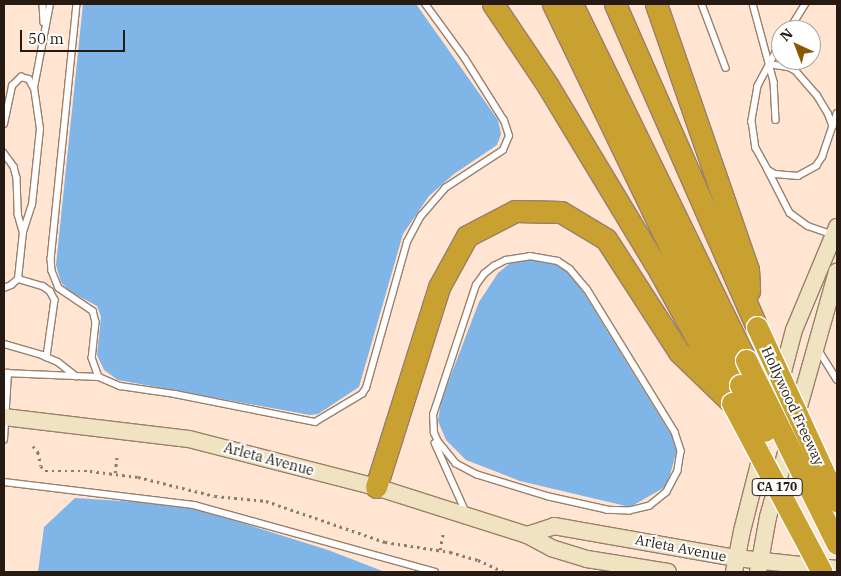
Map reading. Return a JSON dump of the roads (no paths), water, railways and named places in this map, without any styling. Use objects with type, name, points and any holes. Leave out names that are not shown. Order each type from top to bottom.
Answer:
[{"type":"highway","points":[[493,4],[548,86],[837,562]]},
{"type":"highway","points":[[553,4],[678,264],[736,394]]},
{"type":"highway","points":[[572,4],[837,544]]},
{"type":"highway","name":"Hollywood Freeway","points":[[615,4],[754,319],[837,501]]},
{"type":"highway","points":[[656,4],[748,269],[754,319]]},
{"type":"highway","points":[[376,487],[438,287],[466,236],[515,210],[561,212],[606,239],[679,352],[736,394]]},
{"type":"highway","name":"CA 170","points":[[736,394],[822,572]]},
{"type":"main road","points":[[735,565],[794,330],[835,231]]},
{"type":"main road","points":[[759,567],[768,517],[837,272]]},
{"type":"main road","name":"Arleta Avenue","points":[[5,417],[189,438],[376,487],[527,535],[551,548],[587,559],[668,572]]},
{"type":"main road","name":"Arleta Avenue","points":[[527,535],[554,526],[735,565],[837,570]]},
{"type":"lane","points":[[43,4],[45,29]]},
{"type":"lane","points":[[4,288],[11,286],[18,279],[23,232],[32,204],[40,129],[34,88],[50,4]]},
{"type":"lane","points":[[67,295],[54,280],[51,258],[77,4]]},
{"type":"lane","points":[[4,440],[6,373],[99,377],[120,386],[175,394],[308,422],[316,422],[362,394],[366,388],[407,242],[421,216],[446,188],[503,150],[509,136],[504,122],[475,75],[425,4]]},
{"type":"lane","points":[[702,4],[726,68]]},
{"type":"lane","points":[[753,4],[769,64],[776,103],[776,120]]},
{"type":"lane","points":[[795,20],[805,4]]},
{"type":"lane","points":[[771,60],[758,86],[752,121],[756,148],[790,213],[808,226],[835,231]]},
{"type":"lane","points":[[769,64],[789,67],[796,71],[817,95],[828,113],[833,127]]},
{"type":"lane","points":[[4,124],[12,86],[21,77],[29,79],[34,88]]},
{"type":"lane","points":[[768,170],[775,174],[787,176],[807,173],[816,166],[822,157],[837,113]]},
{"type":"lane","points":[[4,153],[14,167],[18,178],[18,214],[23,232]]},
{"type":"lane","points":[[434,433],[443,451],[466,471],[549,496],[620,512],[639,510],[658,500],[674,482],[680,461],[679,442],[675,432],[587,289],[570,269],[558,261],[542,257],[530,256],[506,260],[484,274],[476,285],[433,415],[434,433],[439,454],[467,516]]},
{"type":"lane","points":[[18,279],[67,295],[89,306],[93,311],[96,322],[92,358],[99,377]]},
{"type":"lane","points":[[46,288],[55,300],[47,357]]},
{"type":"lane","points":[[4,344],[47,357],[58,362],[77,376]]},
{"type":"lane","points":[[817,347],[837,379]]},
{"type":"lane","points":[[4,482],[194,505],[436,572]]},
{"type":"water","points":[[83,4],[416,4],[498,120],[501,134],[497,145],[454,174],[429,196],[403,234],[359,387],[318,414],[310,415],[118,380],[104,370],[97,355],[101,317],[97,306],[69,291],[61,282],[56,265]]},
{"type":"water","points":[[525,259],[555,263],[571,272],[678,446],[667,486],[630,507],[520,481],[466,460],[446,440],[438,421],[441,401],[479,302],[498,273],[509,264]]},
{"type":"water","points":[[75,498],[185,505],[328,550],[385,572],[38,572],[44,527]]}]
